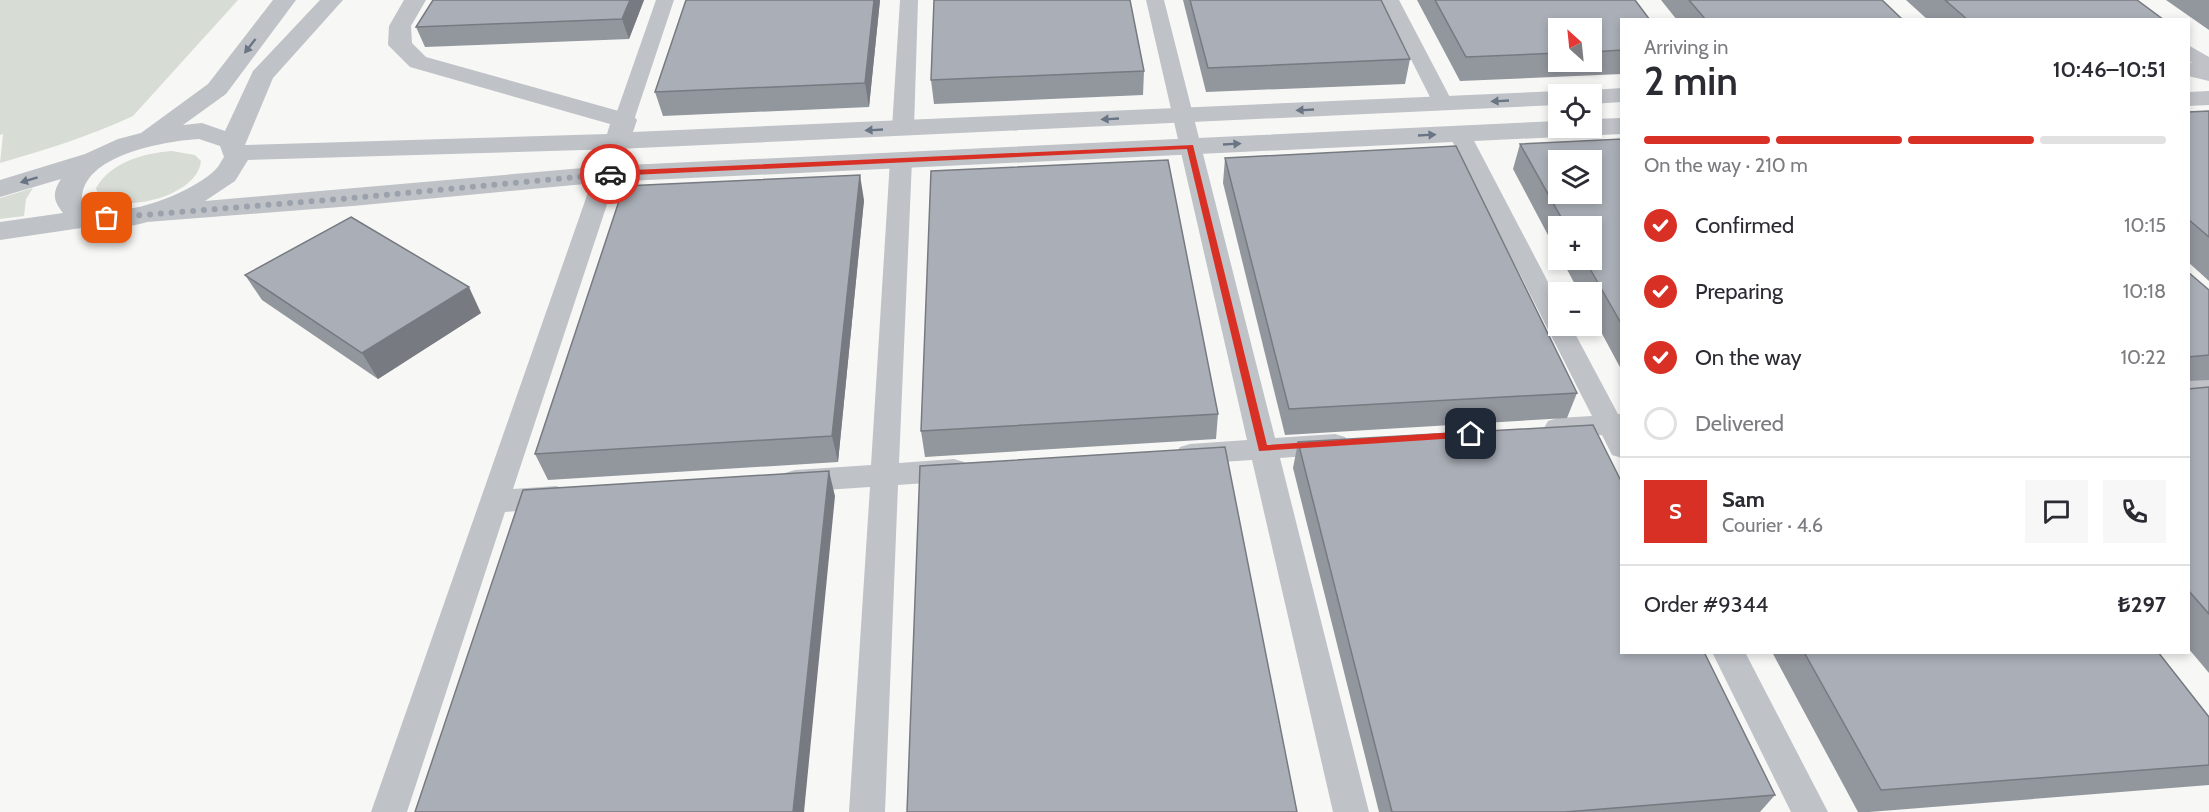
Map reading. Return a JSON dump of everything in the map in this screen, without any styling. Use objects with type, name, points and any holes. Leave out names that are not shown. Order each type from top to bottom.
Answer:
[{"type":"street","points":[[150,136],[217,89],[285,0]]},
{"type":"street","points":[[147,214],[176,206],[201,194],[221,180],[234,166],[236,148],[262,76],[332,0]]},
{"type":"street","points":[[415,0],[400,26],[400,45],[418,62],[620,131]]},
{"type":"street","points":[[2190,69],[2209,74]]},
{"type":"street","points":[[1602,96],[1620,95]]},
{"type":"street","points":[[2190,99],[2209,98]]},
{"type":"street","points":[[0,189],[98,158],[150,136],[177,132],[202,131],[221,134],[236,148],[483,147],[620,131],[903,128],[1548,99]]},
{"type":"street","points":[[1602,127],[1620,126]]},
{"type":"street","points":[[0,231],[95,217],[119,218],[606,174],[1548,129]]},
{"type":"street","points":[[95,217],[77,211],[68,201],[69,187],[79,172],[98,158]]},
{"type":"lane","points":[[389,812],[665,0]]},
{"type":"lane","points":[[903,128],[909,0]]},
{"type":"lane","points":[[1155,0],[1352,812]]},
{"type":"lane","points":[[1390,0],[1443,104]]},
{"type":"lane","points":[[2190,52],[2209,66]]},
{"type":"lane","points":[[1459,133],[1617,432],[1538,430]]},
{"type":"lane","points":[[867,812],[902,160]]},
{"type":"lane","points":[[2190,385],[2209,384]]},
{"type":"lane","points":[[1169,455],[1359,442]]},
{"type":"lane","points":[[767,483],[980,468]]},
{"type":"lane","points":[[495,502],[578,496]]},
{"type":"lane","points":[[1729,654],[1810,812]]},
{"type":"shaded area","points":[[0,0],[238,0],[133,116],[67,142],[0,163],[3,134],[0,135]]},
{"type":"shaded area","points":[[172,151],[195,155],[201,161],[197,173],[187,184],[157,199],[140,202],[109,201],[98,195],[96,188],[102,179],[119,165],[150,154]]},
{"type":"shaded area","points":[[33,188],[26,199],[24,216],[0,219],[0,198]]},
{"type":"building","points":[[433,0],[630,0],[622,19],[416,27]]},
{"type":"building","points":[[686,0],[874,0],[865,83],[655,92]]},
{"type":"building","points":[[934,0],[1130,0],[1144,71],[931,80]]},
{"type":"building","points":[[1190,0],[1381,0],[1410,59],[1208,68]]},
{"type":"building","points":[[1435,0],[1635,0],[1648,18],[1620,18],[1620,50],[1602,51],[1602,18],[1548,18],[1548,53],[1466,57]]},
{"type":"building","points":[[1689,0],[1882,0],[1901,18],[1704,18]]},
{"type":"building","points":[[1945,0],[2137,0],[2161,18],[1966,18]]},
{"type":"building","points":[[2209,111],[2209,237],[2190,221],[2190,112]]},
{"type":"building","points":[[1620,139],[1620,321],[1602,290],[1602,282],[1598,282],[1591,270],[1602,270],[1602,216],[1560,216],[1554,204],[1602,204],[1602,150],[1548,150],[1548,194],[1520,144]]},
{"type":"building","points":[[1456,146],[1577,393],[1289,409],[1225,158]]},
{"type":"building","points":[[1168,160],[1218,414],[921,431],[931,171]]},
{"type":"building","points":[[860,175],[832,436],[535,454],[624,186]]},
{"type":"building","points":[[351,217],[469,287],[362,353],[245,275]]},
{"type":"building","points":[[2190,274],[2209,290],[2209,355],[2190,357]]},
{"type":"building","points":[[2209,387],[2209,614],[2190,592],[2190,389]]},
{"type":"building","points":[[1593,425],[1620,479],[1620,654],[1705,654],[1775,795],[1565,812],[1392,812],[1298,442]]},
{"type":"building","points":[[1225,447],[1297,812],[907,812],[920,466]]},
{"type":"building","points":[[829,471],[793,812],[415,812],[523,490]]},
{"type":"building","points":[[1805,654],[2160,654],[2209,717],[2209,765],[1881,790]]},
{"type":"way so far","points":[[107,218],[610,174]]},
{"type":"route","points":[[610,174],[1190,146],[1263,449],[1471,434]]}]
